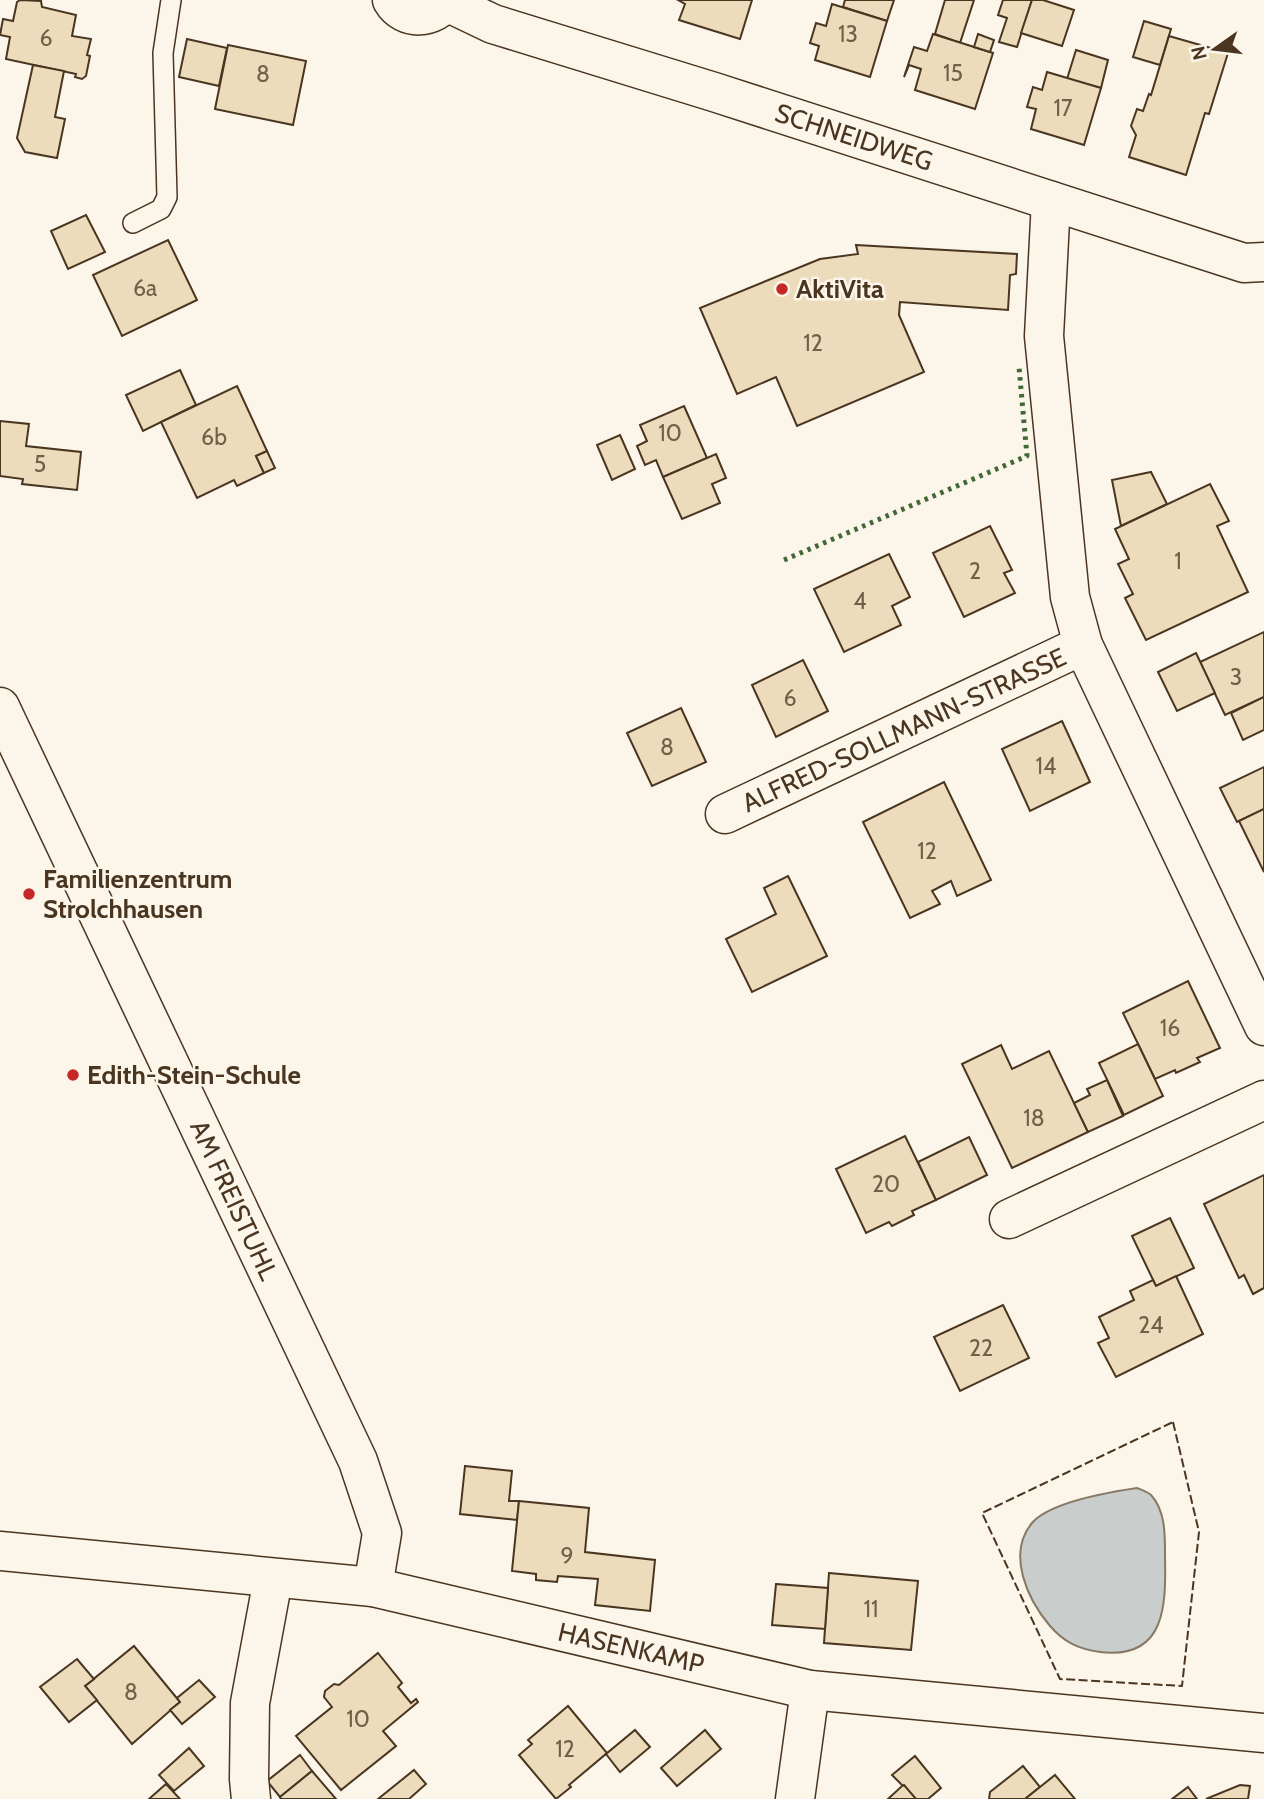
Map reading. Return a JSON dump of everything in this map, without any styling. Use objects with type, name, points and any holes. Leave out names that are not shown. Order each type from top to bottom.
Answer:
[{"type":"street","name":"SCHNEIDWEG","points":[[392,0],[397,8],[414,16],[433,14],[447,1],[493,24],[724,95],[1244,262],[1264,262]]},
{"type":"street","name":"ALFRED-SOLLMANN-STRASSE","points":[[1051,201],[1044,336],[1070,597],[1083,645],[1264,1026]]},
{"type":"street","name":"ALFRED-SOLLMANN-STRASSE","points":[[725,814],[1083,645]]},
{"type":"street","name":"AM FREISTUHL","points":[[0,707],[358,1461],[382,1533],[373,1587]]},
{"type":"street","points":[[1009,1219],[1264,1100]]},
{"type":"street","name":"HASENKAMP","points":[[0,1550],[373,1587],[810,1690],[1264,1733]]},
{"type":"street","points":[[251,1799],[250,1703],[273,1579]]},
{"type":"street","points":[[795,1799],[810,1690]]},
{"type":"lane","points":[[133,223],[161,209],[167,197],[163,53],[171,0]]},
{"type":"shaded area","points":[[1137,1488],[1150,1494],[1156,1501],[1164,1524],[1165,1593],[1158,1626],[1150,1638],[1138,1647],[1122,1652],[1100,1652],[1078,1647],[1050,1626],[1034,1603],[1020,1562],[1024,1535],[1032,1523],[1052,1509],[1081,1499]]},
{"type":"building","points":[[678,0],[752,0],[740,39],[679,20],[685,4]]},
{"type":"building","points":[[845,0],[894,0],[887,21],[843,7]]},
{"type":"building","points":[[945,0],[974,0],[960,43],[935,34]]},
{"type":"building","points":[[1003,0],[1032,0],[1017,47],[999,42],[1007,18],[998,15]]},
{"type":"building","points":[[1032,0],[1043,0],[1074,10],[1062,46],[1021,33]]},
{"type":"building","points":[[41,1],[42,7],[76,15],[72,36],[91,39],[86,76],[82,79],[75,77],[76,74],[6,59],[10,37],[0,35],[3,19],[13,21],[17,2]]},
{"type":"building","points":[[832,4],[887,21],[870,77],[815,60],[819,46],[810,43],[816,23],[826,26]]},
{"type":"building","points":[[1144,21],[1171,29],[1160,65],[1133,57]]},
{"type":"building","points":[[933,34],[993,53],[975,109],[915,90],[921,69],[909,65],[904,77],[914,47],[927,51]]},
{"type":"building","points":[[978,34],[994,40],[990,52],[974,47]]},
{"type":"building","points":[[1169,36],[1228,53],[1209,114],[1205,113],[1186,175],[1129,157],[1136,135],[1131,126],[1137,109],[1143,111],[1149,94],[1151,95]]},
{"type":"building","points":[[187,39],[227,48],[219,86],[179,77]]},
{"type":"building","points":[[228,45],[306,61],[293,125],[215,109]]},
{"type":"building","points":[[1076,50],[1108,60],[1101,88],[1067,79]]},
{"type":"building","points":[[33,65],[64,71],[55,117],[65,119],[57,158],[25,152],[17,138]]},
{"type":"building","points":[[1047,72],[1101,88],[1084,145],[1031,129],[1036,109],[1027,107],[1033,87],[1042,90]]},
{"type":"building","points":[[86,215],[105,252],[68,269],[51,231]]},
{"type":"building","points":[[168,240],[197,300],[122,336],[93,275]]},
{"type":"building","points":[[856,245],[1017,254],[1016,274],[1010,275],[1008,310],[900,302],[899,315],[924,372],[797,426],[776,377],[737,394],[700,308],[820,259],[858,254]]},
{"type":"building","points":[[180,370],[196,405],[143,431],[126,395]]},
{"type":"building","points":[[237,386],[267,451],[256,456],[264,473],[237,486],[234,480],[197,498],[161,422]]},
{"type":"building","points":[[684,406],[707,458],[663,477],[656,460],[645,465],[637,446],[647,441],[640,425]]},
{"type":"building","points":[[0,421],[29,424],[26,446],[81,452],[77,490],[22,484],[23,479],[0,476]]},
{"type":"building","points":[[620,435],[635,469],[612,480],[597,445]]},
{"type":"building","points":[[267,451],[275,468],[264,473],[256,456]]},
{"type":"building","points":[[716,454],[726,478],[712,484],[720,503],[682,519],[663,477]]},
{"type":"building","points":[[1151,472],[1167,504],[1121,526],[1112,480]]},
{"type":"building","points":[[1210,484],[1229,521],[1217,526],[1248,592],[1146,640],[1125,598],[1133,594],[1118,564],[1129,559],[1115,529]]},
{"type":"building","points":[[990,526],[1012,570],[1004,573],[1015,593],[964,617],[933,553]]},
{"type":"building","points":[[889,554],[910,597],[892,606],[901,625],[844,652],[814,589]]},
{"type":"building","points":[[1264,632],[1264,697],[1225,715],[1200,662]]},
{"type":"building","points":[[1196,653],[1215,693],[1177,711],[1158,672]]},
{"type":"building","points":[[803,660],[828,711],[776,737],[752,685]]},
{"type":"building","points":[[1264,697],[1264,730],[1243,740],[1231,713]]},
{"type":"building","points":[[681,708],[706,762],[652,786],[627,733]]},
{"type":"building","points":[[1062,721],[1090,782],[1030,811],[1002,749]]},
{"type":"building","points":[[1264,767],[1264,809],[1237,822],[1220,788]]},
{"type":"building","points":[[944,782],[991,880],[957,896],[951,881],[932,891],[940,904],[910,918],[863,822]]},
{"type":"building","points":[[1264,809],[1264,872],[1239,821]]},
{"type":"building","points":[[788,876],[827,956],[752,992],[726,939],[776,914],[764,888]]},
{"type":"building","points":[[1188,981],[1220,1048],[1197,1058],[1200,1062],[1155,1079],[1123,1013]]},
{"type":"building","points":[[1138,1044],[1163,1096],[1124,1115],[1099,1063]]},
{"type":"building","points":[[1001,1045],[1012,1069],[1049,1051],[1088,1132],[1012,1168],[962,1064]]},
{"type":"building","points":[[1107,1080],[1123,1116],[1088,1132],[1074,1103],[1090,1095],[1087,1089]]},
{"type":"building","points":[[905,1136],[936,1200],[912,1211],[914,1215],[892,1226],[889,1222],[866,1233],[836,1169]]},
{"type":"building","points":[[969,1137],[987,1175],[936,1200],[918,1162]]},
{"type":"building","points":[[1264,1175],[1264,1288],[1253,1294],[1244,1275],[1239,1278],[1204,1204]]},
{"type":"building","points":[[1170,1218],[1194,1268],[1156,1286],[1132,1236]]},
{"type":"building","points":[[1176,1276],[1203,1334],[1116,1377],[1098,1343],[1109,1338],[1099,1317],[1134,1300],[1130,1291],[1153,1280],[1156,1286]]},
{"type":"building","points":[[1003,1305],[1029,1358],[960,1391],[934,1337]]},
{"type":"building","points":[[465,1466],[512,1471],[509,1501],[519,1501],[517,1520],[460,1514]]},
{"type":"building","points":[[519,1501],[589,1508],[585,1552],[655,1560],[650,1611],[595,1605],[598,1579],[558,1576],[557,1582],[536,1580],[536,1574],[512,1571]]},
{"type":"building","points":[[829,1573],[918,1581],[911,1650],[824,1643]]},
{"type":"building","points":[[776,1584],[828,1588],[825,1629],[772,1625]]},
{"type":"building","points":[[134,1646],[180,1702],[132,1744],[85,1686]]},
{"type":"building","points":[[378,1653],[402,1683],[398,1687],[411,1703],[416,1699],[418,1702],[383,1731],[396,1746],[341,1790],[296,1736],[332,1707],[324,1697],[325,1691],[334,1684],[339,1685]]},
{"type":"building","points":[[77,1659],[94,1679],[85,1686],[97,1700],[69,1722],[40,1687]]},
{"type":"building","points":[[199,1680],[215,1697],[182,1724],[170,1710],[180,1702],[177,1698]]},
{"type":"building","points":[[568,1706],[607,1753],[556,1799],[519,1755],[532,1744],[528,1740]]},
{"type":"building","points":[[635,1730],[650,1747],[620,1772],[606,1754]]},
{"type":"building","points":[[705,1730],[721,1749],[677,1786],[661,1768]]},
{"type":"building","points":[[189,1748],[204,1766],[174,1791],[159,1775]]},
{"type":"building","points":[[300,1755],[312,1771],[280,1797],[267,1781]]},
{"type":"building","points":[[915,1756],[941,1788],[928,1799],[916,1799],[892,1775]]},
{"type":"building","points":[[1023,1766],[1040,1787],[1025,1799],[989,1799],[990,1792]]},
{"type":"building","points":[[414,1770],[426,1784],[409,1799],[378,1799]]},
{"type":"building","points":[[312,1771],[336,1799],[281,1799],[280,1797]]},
{"type":"building","points":[[1055,1775],[1075,1799],[1025,1799]]},
{"type":"building","points":[[166,1784],[180,1799],[149,1799]]},
{"type":"building","points":[[1240,1785],[1250,1786],[1248,1799],[1206,1799]]},
{"type":"building","points":[[902,1786],[916,1799],[888,1799]]},
{"type":"building","points":[[1188,1787],[1197,1799],[1172,1799]]},
{"type":"hedge","points":[[784,560],[1027,456],[1019,367]]},
{"type":"fence","points":[[1173,1422],[1199,1532],[1182,1686],[1060,1679],[982,1513],[1173,1422]]},
{"type":"place","name":"AktiVita","points":[[782,289]]},
{"type":"place","name":"Familienzentrum Strolchhausen","points":[[29,894]]},
{"type":"place","name":"Edith-Stein-Schule","points":[[73,1075]]}]
